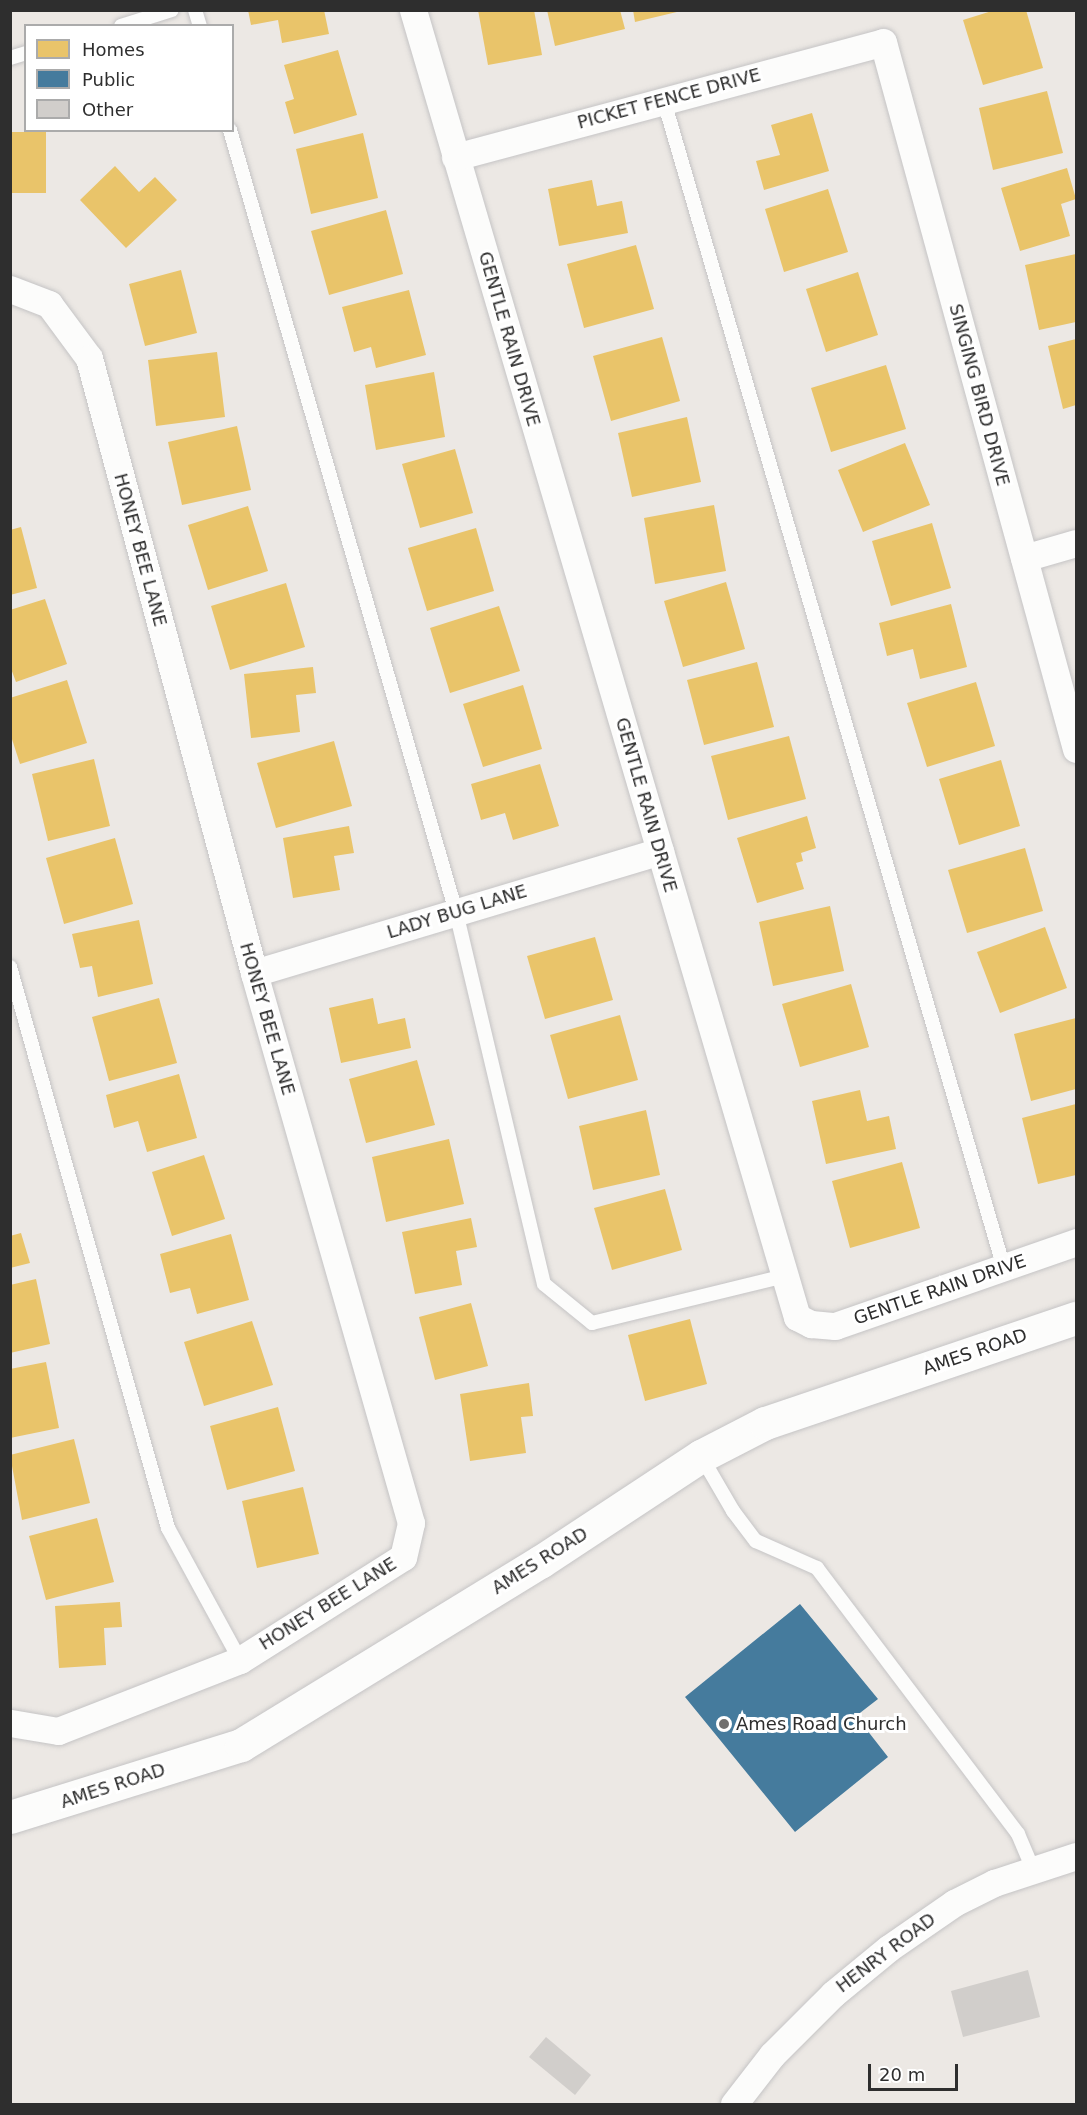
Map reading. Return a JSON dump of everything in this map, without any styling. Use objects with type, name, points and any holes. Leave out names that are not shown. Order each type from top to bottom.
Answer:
[{"type":"street","name":"GENTLE RAIN DRIVE","points":[[412,10],[797,1317],[811,1324],[835,1326],[1077,1242]]},
{"type":"street","name":"PICKET FENCE DRIVE","points":[[455,157],[883,42]]},
{"type":"street","name":"SINGING BIRD DRIVE","points":[[883,42],[1077,749]]},
{"type":"street","name":"HONEY BEE LANE","points":[[10,289],[49,304],[89,358],[254,973],[411,1523],[403,1557],[240,1660],[58,1731],[10,1723]]},
{"type":"street","points":[[1024,558],[1077,543]]},
{"type":"street","name":"LADY BUG LANE","points":[[254,973],[660,851]]},
{"type":"street","name":"AMES ROAD","points":[[10,1817],[241,1746],[540,1562],[701,1456],[765,1423],[1077,1318]]},
{"type":"street","name":"HENRY ROAD","points":[[734,2104],[772,2055],[833,1994],[889,1947],[954,1903],[1033,1869],[1077,1856]]},
{"type":"lane","points":[[127,24],[172,10]]},
{"type":"lane","points":[[664,101],[1004,1268]]},
{"type":"lane","points":[[231,132],[456,912],[544,1284],[592,1323],[785,1276]]},
{"type":"lane","points":[[10,967],[168,1528],[240,1660]]},
{"type":"lane","points":[[701,1456],[733,1511],[756,1541],[817,1568],[1018,1834],[1033,1869]]},
{"type":"building: Homes","points":[[248,10],[324,10],[329,34],[282,43],[278,20],[251,25]]},
{"type":"building: Homes","points":[[478,10],[534,10],[542,55],[488,65]]},
{"type":"building: Homes","points":[[547,10],[620,10],[625,29],[555,46]]},
{"type":"building: Homes","points":[[633,10],[681,10],[681,11],[635,22]]},
{"type":"building: Homes","points":[[995,10],[1026,10],[1043,68],[983,85],[963,20]]},
{"type":"building: Homes","points":[[338,50],[357,115],[294,134],[285,102],[294,99],[284,65]]},
{"type":"building: Homes","points":[[1047,91],[1063,153],[993,170],[979,108]]},
{"type":"building: Homes","points":[[812,113],[829,171],[764,190],[756,161],[780,155],[771,125]]},
{"type":"building: Homes","points":[[10,132],[46,132],[46,193],[10,193]]},
{"type":"building: Homes","points":[[363,133],[378,198],[311,214],[296,149]]},
{"type":"building: Homes","points":[[115,166],[139,192],[155,177],[177,200],[126,248],[80,200]]},
{"type":"building: Homes","points":[[1067,168],[1076,199],[1061,204],[1070,236],[1020,251],[1001,188]]},
{"type":"building: Homes","points":[[592,180],[597,206],[622,201],[628,233],[559,246],[548,189]]},
{"type":"building: Homes","points":[[828,189],[848,252],[784,272],[765,209]]},
{"type":"building: Homes","points":[[386,210],[403,274],[329,295],[311,231]]},
{"type":"building: Homes","points":[[636,245],[654,309],[584,328],[567,264]]},
{"type":"building: Homes","points":[[1076,254],[1076,322],[1039,330],[1025,265]]},
{"type":"building: Homes","points":[[181,270],[197,333],[145,346],[129,284]]},
{"type":"building: Homes","points":[[858,272],[878,335],[826,352],[806,289]]},
{"type":"building: Homes","points":[[409,290],[426,355],[376,368],[371,347],[354,352],[342,307]]},
{"type":"building: Homes","points":[[662,337],[680,401],[611,421],[593,356]]},
{"type":"building: Homes","points":[[1076,339],[1076,405],[1063,409],[1048,346]]},
{"type":"building: Homes","points":[[217,352],[225,417],[156,426],[148,360]]},
{"type":"building: Homes","points":[[886,365],[906,429],[831,452],[811,388]]},
{"type":"building: Homes","points":[[434,372],[445,437],[376,450],[365,385]]},
{"type":"building: Homes","points":[[687,417],[701,482],[632,497],[618,433]]},
{"type":"building: Homes","points":[[237,426],[251,490],[182,505],[168,442]]},
{"type":"building: Homes","points":[[905,443],[930,505],[863,532],[838,470]]},
{"type":"building: Homes","points":[[455,449],[473,513],[420,528],[402,464]]},
{"type":"building: Homes","points":[[714,505],[726,571],[655,584],[644,518]]},
{"type":"building: Homes","points":[[248,506],[268,571],[208,590],[188,525]]},
{"type":"building: Homes","points":[[932,523],[951,588],[891,606],[872,541]]},
{"type":"building: Homes","points":[[21,527],[37,588],[10,595],[10,530]]},
{"type":"building: Homes","points":[[476,528],[494,591],[427,611],[408,548]]},
{"type":"building: Homes","points":[[726,582],[745,649],[683,667],[664,601]]},
{"type":"building: Homes","points":[[286,583],[305,647],[230,670],[211,606]]},
{"type":"building: Homes","points":[[45,599],[67,664],[16,682],[10,666],[10,610]]},
{"type":"building: Homes","points":[[951,604],[967,667],[920,679],[913,649],[887,656],[879,623]]},
{"type":"building: Homes","points":[[499,606],[520,671],[450,693],[430,628]]},
{"type":"building: Homes","points":[[757,662],[774,727],[704,745],[687,680]]},
{"type":"building: Homes","points":[[313,667],[316,693],[296,695],[300,732],[251,738],[244,674]]},
{"type":"building: Homes","points":[[67,680],[87,743],[20,764],[10,733],[10,698]]},
{"type":"building: Homes","points":[[976,682],[995,746],[927,767],[907,703]]},
{"type":"building: Homes","points":[[523,685],[542,749],[483,767],[463,704]]},
{"type":"building: Homes","points":[[789,736],[806,799],[728,820],[711,756]]},
{"type":"building: Homes","points":[[334,741],[352,806],[276,828],[257,763]]},
{"type":"building: Homes","points":[[94,759],[110,826],[48,841],[32,774]]},
{"type":"building: Homes","points":[[1001,760],[1020,826],[959,845],[939,779]]},
{"type":"building: Homes","points":[[540,764],[559,826],[513,840],[505,813],[481,820],[471,784]]},
{"type":"building: Homes","points":[[807,816],[816,848],[801,853],[803,861],[796,863],[804,889],[757,903],[737,838]]},
{"type":"building: Homes","points":[[349,826],[354,853],[334,856],[340,890],[293,898],[283,838]]},
{"type":"building: Homes","points":[[115,838],[133,904],[64,924],[46,858]]},
{"type":"building: Homes","points":[[1025,848],[1043,911],[967,933],[948,870]]},
{"type":"building: Homes","points":[[830,906],[844,971],[773,986],[759,922]]},
{"type":"building: Homes","points":[[139,920],[153,984],[98,997],[92,966],[80,968],[72,934]]},
{"type":"building: Homes","points":[[1045,927],[1067,988],[1000,1013],[977,952]]},
{"type":"building: Homes","points":[[595,937],[613,1000],[545,1019],[527,956]]},
{"type":"building: Homes","points":[[851,984],[869,1047],[800,1067],[782,1004]]},
{"type":"building: Homes","points":[[159,998],[177,1063],[109,1081],[92,1017]]},
{"type":"building: Homes","points":[[373,998],[378,1024],[405,1018],[411,1048],[341,1063],[329,1008]]},
{"type":"building: Homes","points":[[620,1015],[638,1080],[568,1099],[550,1035]]},
{"type":"building: Homes","points":[[1076,1018],[1076,1089],[1031,1101],[1014,1034]]},
{"type":"building: Homes","points":[[417,1060],[435,1125],[366,1143],[349,1079]]},
{"type":"building: Homes","points":[[179,1074],[197,1138],[147,1152],[138,1121],[114,1128],[106,1095]]},
{"type":"building: Homes","points":[[860,1090],[867,1121],[889,1116],[896,1149],[826,1164],[812,1101]]},
{"type":"building: Homes","points":[[1076,1104],[1076,1175],[1038,1184],[1022,1118]]},
{"type":"building: Homes","points":[[646,1110],[660,1175],[593,1190],[579,1126]]},
{"type":"building: Homes","points":[[449,1139],[464,1204],[386,1222],[372,1157]]},
{"type":"building: Homes","points":[[204,1155],[225,1219],[172,1236],[152,1172]]},
{"type":"building: Homes","points":[[902,1162],[920,1228],[850,1248],[832,1181]]},
{"type":"building: Homes","points":[[665,1189],[682,1250],[612,1270],[594,1208]]},
{"type":"building: Homes","points":[[471,1218],[477,1247],[456,1251],[462,1285],[415,1294],[402,1232]]},
{"type":"building: Homes","points":[[21,1233],[30,1263],[10,1268],[10,1236]]},
{"type":"building: Homes","points":[[231,1234],[249,1300],[197,1314],[190,1288],[170,1293],[160,1254]]},
{"type":"building: Homes","points":[[36,1279],[50,1344],[10,1353],[10,1285]]},
{"type":"building: Homes","points":[[471,1303],[488,1366],[435,1380],[419,1317]]},
{"type":"building: Homes","points":[[690,1319],[707,1384],[645,1401],[628,1335]]},
{"type":"building: Homes","points":[[252,1321],[273,1385],[204,1406],[184,1342]]},
{"type":"building: Homes","points":[[46,1362],[59,1428],[10,1438],[10,1369]]},
{"type":"building: Homes","points":[[529,1383],[533,1416],[521,1417],[526,1453],[470,1461],[460,1394]]},
{"type":"building: Homes","points":[[278,1407],[295,1471],[227,1490],[210,1426]]},
{"type":"building: Homes","points":[[74,1439],[90,1503],[22,1520],[10,1455]]},
{"type":"building: Homes","points":[[303,1487],[319,1554],[257,1568],[242,1501]]},
{"type":"building: Homes","points":[[97,1518],[114,1582],[46,1600],[29,1536]]},
{"type":"building: Homes","points":[[120,1602],[122,1627],[104,1628],[106,1665],[59,1668],[55,1606]]},
{"type":"building: Public","points":[[800,1604],[878,1699],[856,1716],[888,1757],[795,1832],[685,1697]]},
{"type":"building: Other","points":[[1028,1970],[1040,2017],[963,2037],[951,1991]]},
{"type":"building: Other","points":[[546,2037],[591,2075],[575,2095],[529,2057]]},
{"type":"place","name":"Ames Road Church","points":[[724,1724]]}]
